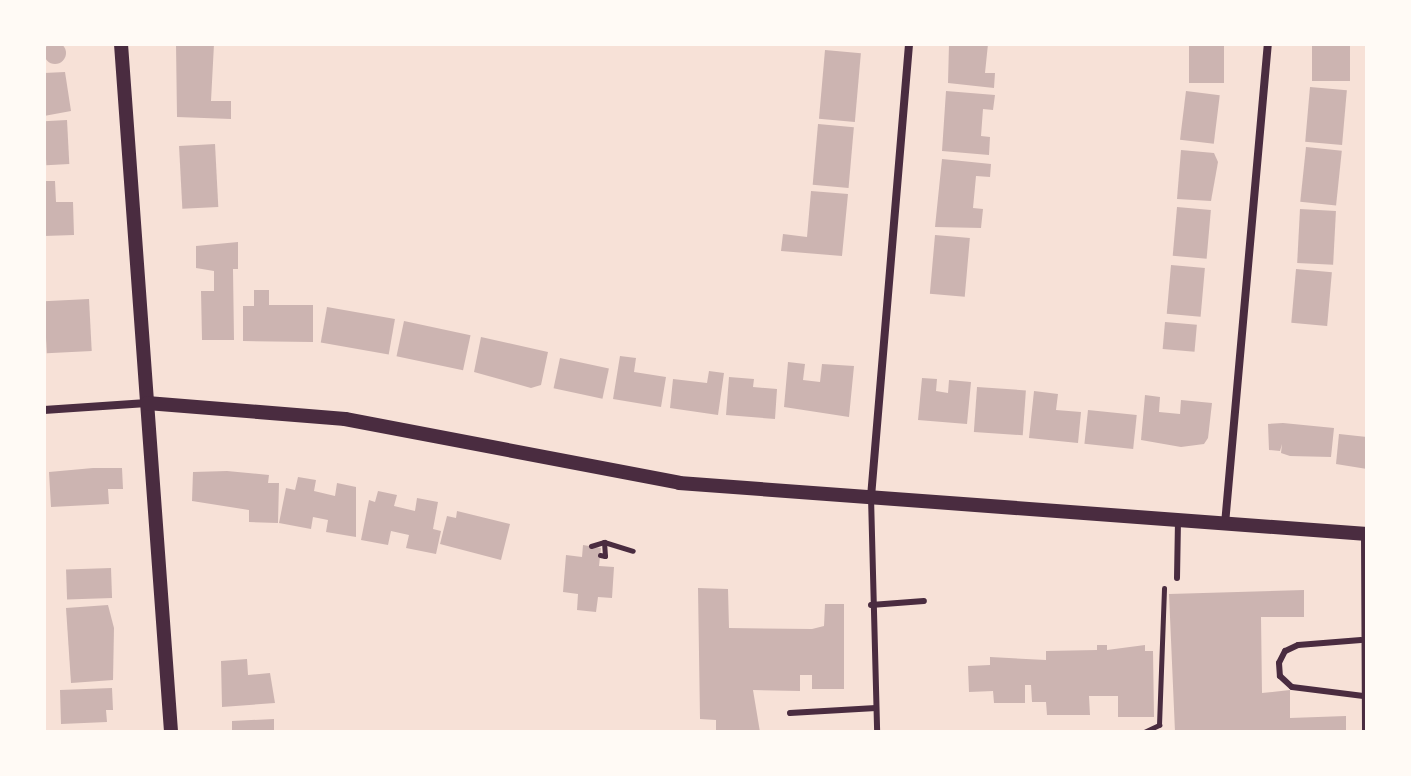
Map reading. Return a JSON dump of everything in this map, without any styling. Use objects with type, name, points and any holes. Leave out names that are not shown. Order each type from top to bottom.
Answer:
[{"type":"street","points":[[121,44],[171,732]]},
{"type":"street","points":[[871,497],[909,44]]},
{"type":"street","points":[[1225,524],[1268,44]]},
{"type":"street","points":[[44,410],[147,403],[345,419],[679,483],[1365,534]]},
{"type":"lane","points":[[871,497],[871,605],[877,732]]},
{"type":"lane","points":[[1177,578],[1178,520]]},
{"type":"lane","points":[[1365,534],[1361,640],[1365,732]]},
{"type":"lane","points":[[871,605],[924,601]]},
{"type":"lane","points":[[1361,640],[1298,645],[1285,651],[1279,663],[1280,676],[1292,687],[1363,696]]},
{"type":"lane","points":[[790,713],[876,708]]},
{"type":"path","points":[[600,555],[605,556],[604,542]]},
{"type":"path","points":[[591,546],[604,542],[633,551]]},
{"type":"path","points":[[1144,732],[1159,725],[1164,581],[1177,578]]},
{"type":"building","points":[[51,42],[59,42],[66,53],[59,64],[51,64],[44,57],[44,49]]},
{"type":"building","points":[[176,44],[214,44],[211,101],[231,101],[231,119],[177,117]]},
{"type":"building","points":[[949,44],[988,44],[985,73],[995,73],[994,88],[948,83]]},
{"type":"building","points":[[1189,44],[1224,44],[1224,83],[1189,83]]},
{"type":"building","points":[[1312,44],[1350,44],[1350,81],[1312,81]]},
{"type":"building","points":[[825,50],[861,53],[855,122],[819,119]]},
{"type":"building","points":[[65,72],[71,111],[44,116],[44,73]]},
{"type":"building","points":[[1310,87],[1347,90],[1342,145],[1305,142]]},
{"type":"building","points":[[946,91],[995,95],[993,110],[983,109],[981,136],[990,137],[989,155],[942,151]]},
{"type":"building","points":[[1186,91],[1220,95],[1214,144],[1180,140]]},
{"type":"building","points":[[67,120],[69,164],[46,165],[44,121]]},
{"type":"building","points":[[818,124],[854,127],[849,188],[813,185]]},
{"type":"building","points":[[215,144],[218,207],[182,209],[179,146]]},
{"type":"building","points":[[1306,147],[1342,151],[1336,205],[1300,202]]},
{"type":"building","points":[[1181,150],[1214,153],[1218,162],[1211,201],[1177,199]]},
{"type":"building","points":[[942,159],[991,164],[990,177],[976,176],[973,208],[983,209],[981,228],[935,227]]},
{"type":"building","points":[[44,181],[55,181],[56,202],[73,202],[74,235],[44,236]]},
{"type":"building","points":[[811,191],[848,194],[842,256],[781,251],[783,234],[807,237]]},
{"type":"building","points":[[1177,207],[1211,210],[1207,259],[1173,256]]},
{"type":"building","points":[[1300,209],[1336,211],[1333,265],[1297,263]]},
{"type":"building","points":[[935,235],[970,238],[965,297],[930,294]]},
{"type":"building","points":[[238,242],[238,269],[233,269],[234,340],[202,340],[201,291],[214,291],[214,271],[196,268],[196,246]]},
{"type":"building","points":[[1171,265],[1205,268],[1201,317],[1167,314]]},
{"type":"building","points":[[1296,269],[1332,272],[1327,326],[1291,323]]},
{"type":"building","points":[[254,290],[269,290],[269,305],[313,305],[313,342],[243,341],[243,306],[254,306]]},
{"type":"building","points":[[89,299],[92,351],[47,353],[44,301]]},
{"type":"building","points":[[327,307],[395,319],[389,354],[321,342]]},
{"type":"building","points":[[404,321],[471,335],[463,370],[397,356]]},
{"type":"building","points":[[1165,322],[1197,325],[1195,352],[1163,349]]},
{"type":"building","points":[[481,337],[548,352],[541,385],[531,388],[474,372]]},
{"type":"building","points":[[620,356],[636,358],[634,372],[666,377],[661,407],[613,399]]},
{"type":"building","points":[[560,358],[609,368],[602,399],[554,388]]},
{"type":"building","points":[[788,362],[805,364],[803,380],[820,382],[822,364],[854,366],[849,417],[784,407]]},
{"type":"building","points":[[709,371],[724,373],[718,415],[670,408],[673,379],[707,383]]},
{"type":"building","points":[[729,377],[754,379],[753,387],[777,389],[775,419],[726,415]]},
{"type":"building","points":[[922,378],[937,379],[936,391],[948,393],[949,380],[971,382],[967,424],[918,420]]},
{"type":"building","points":[[977,387],[1026,390],[1023,435],[974,432]]},
{"type":"building","points":[[1034,391],[1058,394],[1056,410],[1081,412],[1078,443],[1029,438]]},
{"type":"building","points":[[1145,395],[1160,397],[1159,412],[1180,414],[1181,400],[1212,403],[1208,438],[1204,444],[1181,447],[1141,440]]},
{"type":"building","points":[[1088,410],[1137,415],[1133,449],[1084,444]]},
{"type":"building","points":[[1268,424],[1334,428],[1331,457],[1290,456],[1281,453],[1282,444],[1280,451],[1269,450]]},
{"type":"building","points":[[1339,434],[1367,437],[1367,469],[1336,464]]},
{"type":"building","points":[[122,468],[123,489],[108,489],[109,504],[51,507],[49,472]]},
{"type":"building","points":[[193,472],[269,475],[268,483],[279,483],[278,523],[249,522],[249,510],[192,501]]},
{"type":"building","points":[[298,477],[316,480],[314,491],[335,496],[337,483],[356,487],[356,537],[326,532],[328,520],[313,517],[311,529],[279,523],[286,488],[295,490]]},
{"type":"building","points":[[378,491],[397,495],[394,506],[415,511],[417,498],[438,502],[433,529],[441,531],[436,554],[406,548],[409,535],[391,531],[388,545],[361,540],[369,500],[375,502]]},
{"type":"building","points":[[457,511],[510,524],[501,560],[440,544],[447,516],[456,518]]},
{"type":"building","points":[[583,545],[601,548],[599,566],[614,567],[612,598],[598,597],[596,612],[577,610],[578,594],[563,592],[566,555],[582,557]]},
{"type":"building","points":[[111,568],[112,598],[67,600],[66,570]]},
{"type":"building","points":[[698,588],[728,589],[729,628],[812,629],[824,626],[825,604],[844,604],[844,689],[812,689],[812,675],[800,675],[800,691],[753,690],[760,732],[716,732],[716,720],[700,719]]},
{"type":"building","points":[[1304,590],[1304,617],[1261,617],[1262,693],[1290,690],[1290,718],[1346,716],[1346,732],[1175,732],[1169,594]]},
{"type":"building","points":[[108,605],[114,628],[113,680],[71,683],[66,608]]},
{"type":"building","points":[[1097,645],[1107,645],[1107,650],[1145,645],[1145,651],[1153,651],[1154,717],[1118,717],[1118,696],[1089,696],[1090,715],[1047,715],[1046,702],[1032,702],[1031,685],[1025,685],[1025,703],[994,703],[993,691],[969,692],[968,666],[990,665],[990,657],[1046,660],[1046,651],[1097,650]]},
{"type":"building","points":[[247,659],[248,675],[270,673],[275,703],[222,707],[221,661]]},
{"type":"building","points":[[112,688],[113,710],[106,710],[107,722],[61,724],[60,690]]},
{"type":"building","points":[[274,719],[274,732],[232,732],[232,721]]}]
